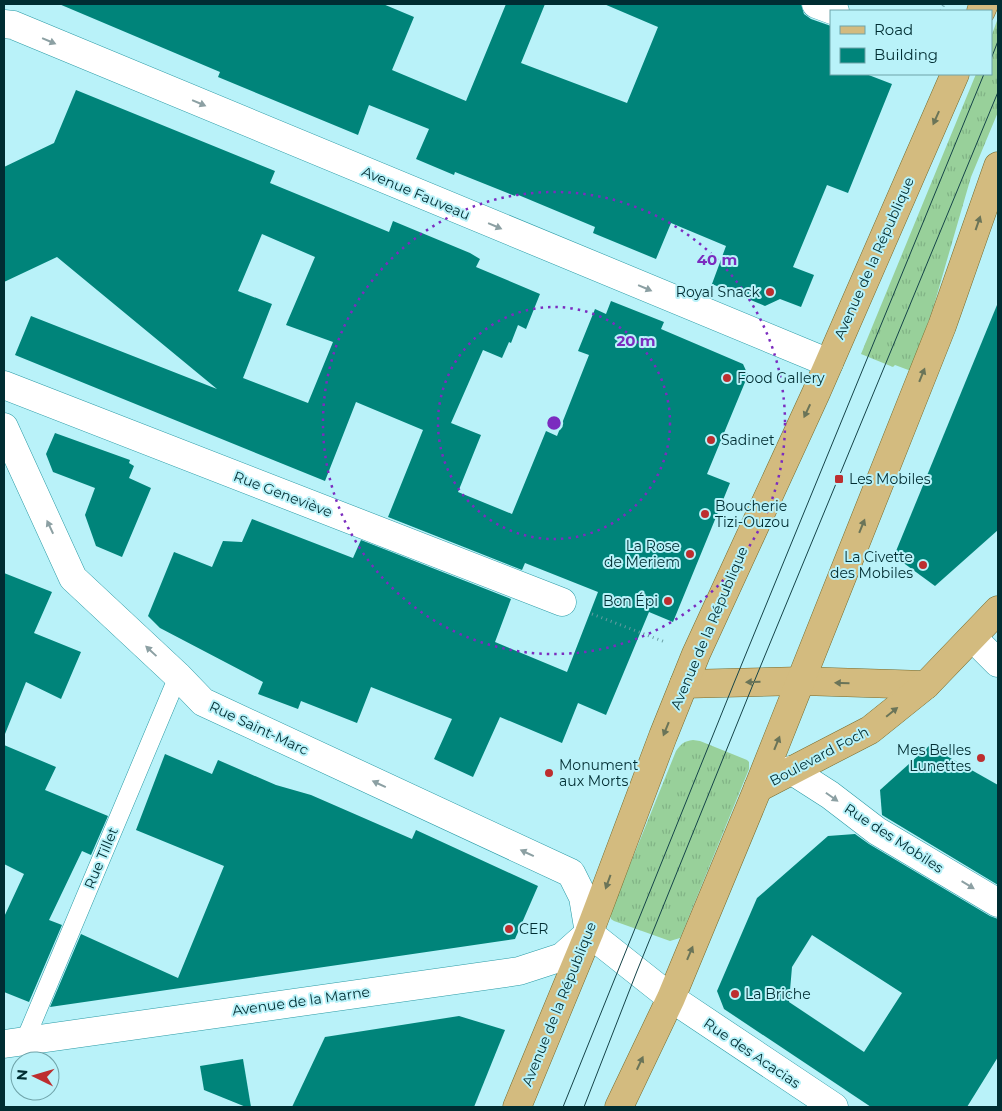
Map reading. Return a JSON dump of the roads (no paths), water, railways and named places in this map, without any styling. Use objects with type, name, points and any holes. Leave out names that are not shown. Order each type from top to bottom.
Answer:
[{"type":"main road","name":"Avenue de la République","points":[[517,1107],[589,933],[696,654],[829,363],[955,75]]},
{"type":"main road","points":[[619,1107],[671,998],[758,788],[942,326],[998,166]]},
{"type":"main road","name":"Boulevard Foch","points":[[758,788],[870,730],[926,685],[998,610]]},
{"type":"main road","points":[[684,684],[801,681],[926,685]]},
{"type":"street","points":[[816,4],[832,10]]},
{"type":"street","name":"Avenue Fauveau","points":[[4,24],[13,25],[829,363]]},
{"type":"street","name":"Rue Geneviève","points":[[4,386],[562,602]]},
{"type":"street","name":"Rue Saint-Marc","points":[[4,427],[74,578],[203,702],[571,873],[583,897],[589,933]]},
{"type":"street","points":[[973,638],[998,663]]},
{"type":"street","name":"Rue des Mobiles","points":[[791,770],[830,795],[878,831],[998,903]]},
{"type":"street","name":"Rue des Acacias","points":[[589,933],[671,998],[834,1107]]},
{"type":"street","name":"Avenue de la Marne","points":[[14,1042],[519,971],[562,957],[589,933]]},
{"type":"lane","name":"Rue Tillet","points":[[14,1042],[178,676]]},
{"type":"tram line","points":[[992,56],[998,41]]},
{"type":"tram line","points":[[563,1107],[734,683],[984,75]]},
{"type":"tram line","points":[[584,1107],[754,682],[998,92]]},
{"type":"place","name":"Royal Snack","points":[[770,292]]},
{"type":"place","name":"Food Gallery","points":[[727,378]]},
{"type":"place","name":"Sadinet","points":[[711,440]]},
{"type":"place","name":"Les Mobiles","points":[[839,479]]},
{"type":"place","name":"Boucherie Tizi-Ouzou","points":[[705,514]]},
{"type":"place","name":"La Rose de Meriem","points":[[690,554]]},
{"type":"place","name":"La Civette des Mobiles","points":[[923,565]]},
{"type":"place","name":"Bon Épi","points":[[668,601]]},
{"type":"place","name":"Mes Belles Lunettes","points":[[981,758]]},
{"type":"place","name":"Monument aux Morts","points":[[549,773]]},
{"type":"place","name":"CER","points":[[509,929]]},
{"type":"place","name":"La Briche","points":[[735,994]]}]
